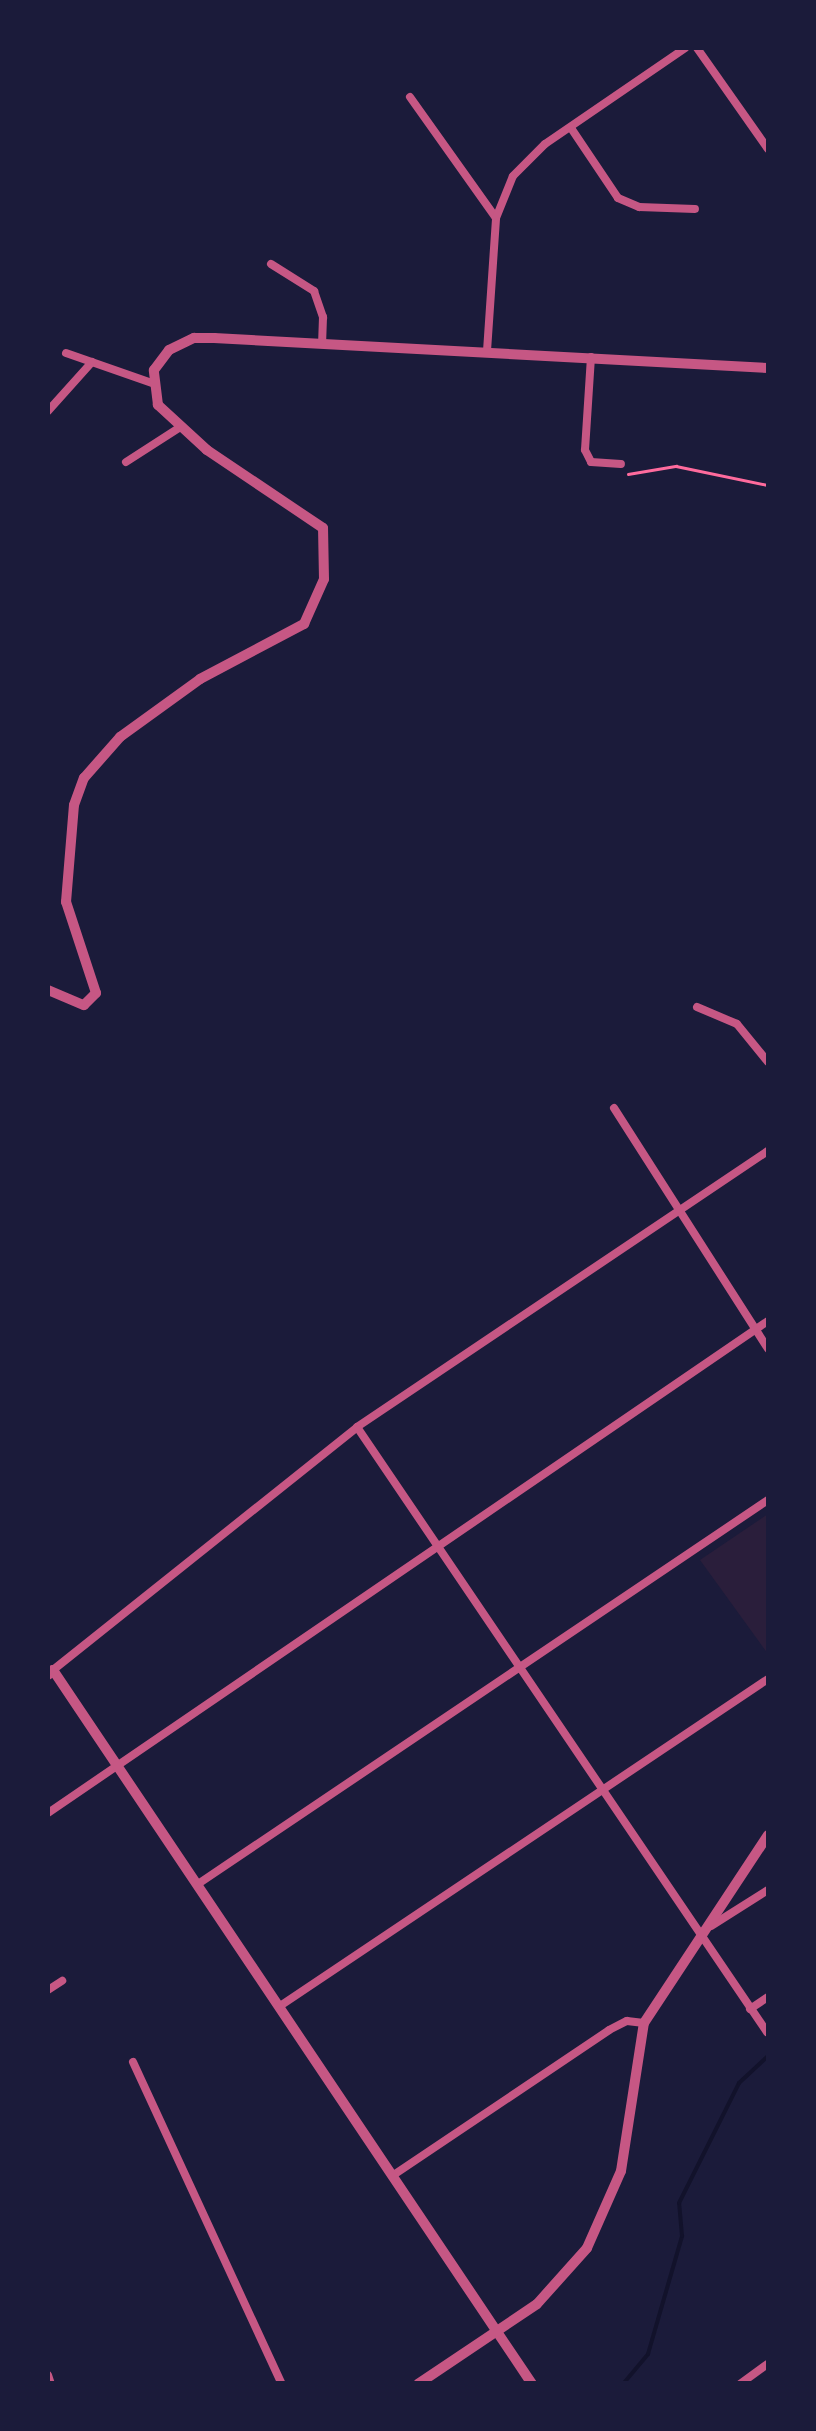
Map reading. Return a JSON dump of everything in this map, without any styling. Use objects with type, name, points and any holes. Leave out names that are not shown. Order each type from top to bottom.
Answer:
[{"type":"street","points":[[487,352],[496,218],[527,158],[685,48]]},
{"type":"street","points":[[697,48],[768,149]]},
{"type":"street","points":[[410,97],[496,218]]},
{"type":"street","points":[[571,128],[618,198],[639,207],[695,209]]},
{"type":"street","points":[[271,264],[314,290],[324,317],[322,342]]},
{"type":"street","points":[[48,990],[84,1005],[96,993],[66,902],[74,806],[84,778],[120,736],[200,679],[304,624],[324,580],[323,528],[179,428],[158,405],[152,383],[168,350],[194,338],[768,368]]},
{"type":"street","points":[[66,353],[152,383]]},
{"type":"street","points":[[591,357],[585,450],[591,462],[621,464]]},
{"type":"street","points":[[48,411],[92,362]]},
{"type":"street","points":[[126,462],[179,428]]},
{"type":"street","points":[[697,1007],[737,1024],[768,1062]]},
{"type":"street","points":[[614,1108],[676,1213],[768,1349]]},
{"type":"street","points":[[532,2384],[395,2174],[50,1673],[357,1427],[768,1151]]},
{"type":"street","points":[[48,1813],[768,1322]]},
{"type":"street","points":[[357,1427],[767,2032]]},
{"type":"street","points":[[198,1884],[768,1500]]},
{"type":"street","points":[[280,2006],[768,1679]]},
{"type":"street","points":[[418,2384],[498,2332],[571,2269],[604,2218],[625,2152],[644,2023],[699,1934],[768,1836]]},
{"type":"street","points":[[699,1934],[768,1890]]},
{"type":"street","points":[[48,1990],[62,1980]]},
{"type":"street","points":[[750,2009],[768,1997]]},
{"type":"street","points":[[395,2174],[608,2030],[627,2021],[644,2023]]},
{"type":"street","points":[[133,2062],[282,2384]]},
{"type":"street","points":[[740,2384],[768,2364]]},
{"type":"street","points":[[48,2376],[51,2384]]},
{"type":"path","points":[[621,464],[629,475],[676,466],[768,484]]},
{"type":"shaded area","points":[[768,1514],[768,1654],[700,1560]]},
{"type":"waterway","points":[[623,2384],[648,2354],[682,2236],[679,2203],[739,2083],[768,2056]]}]
